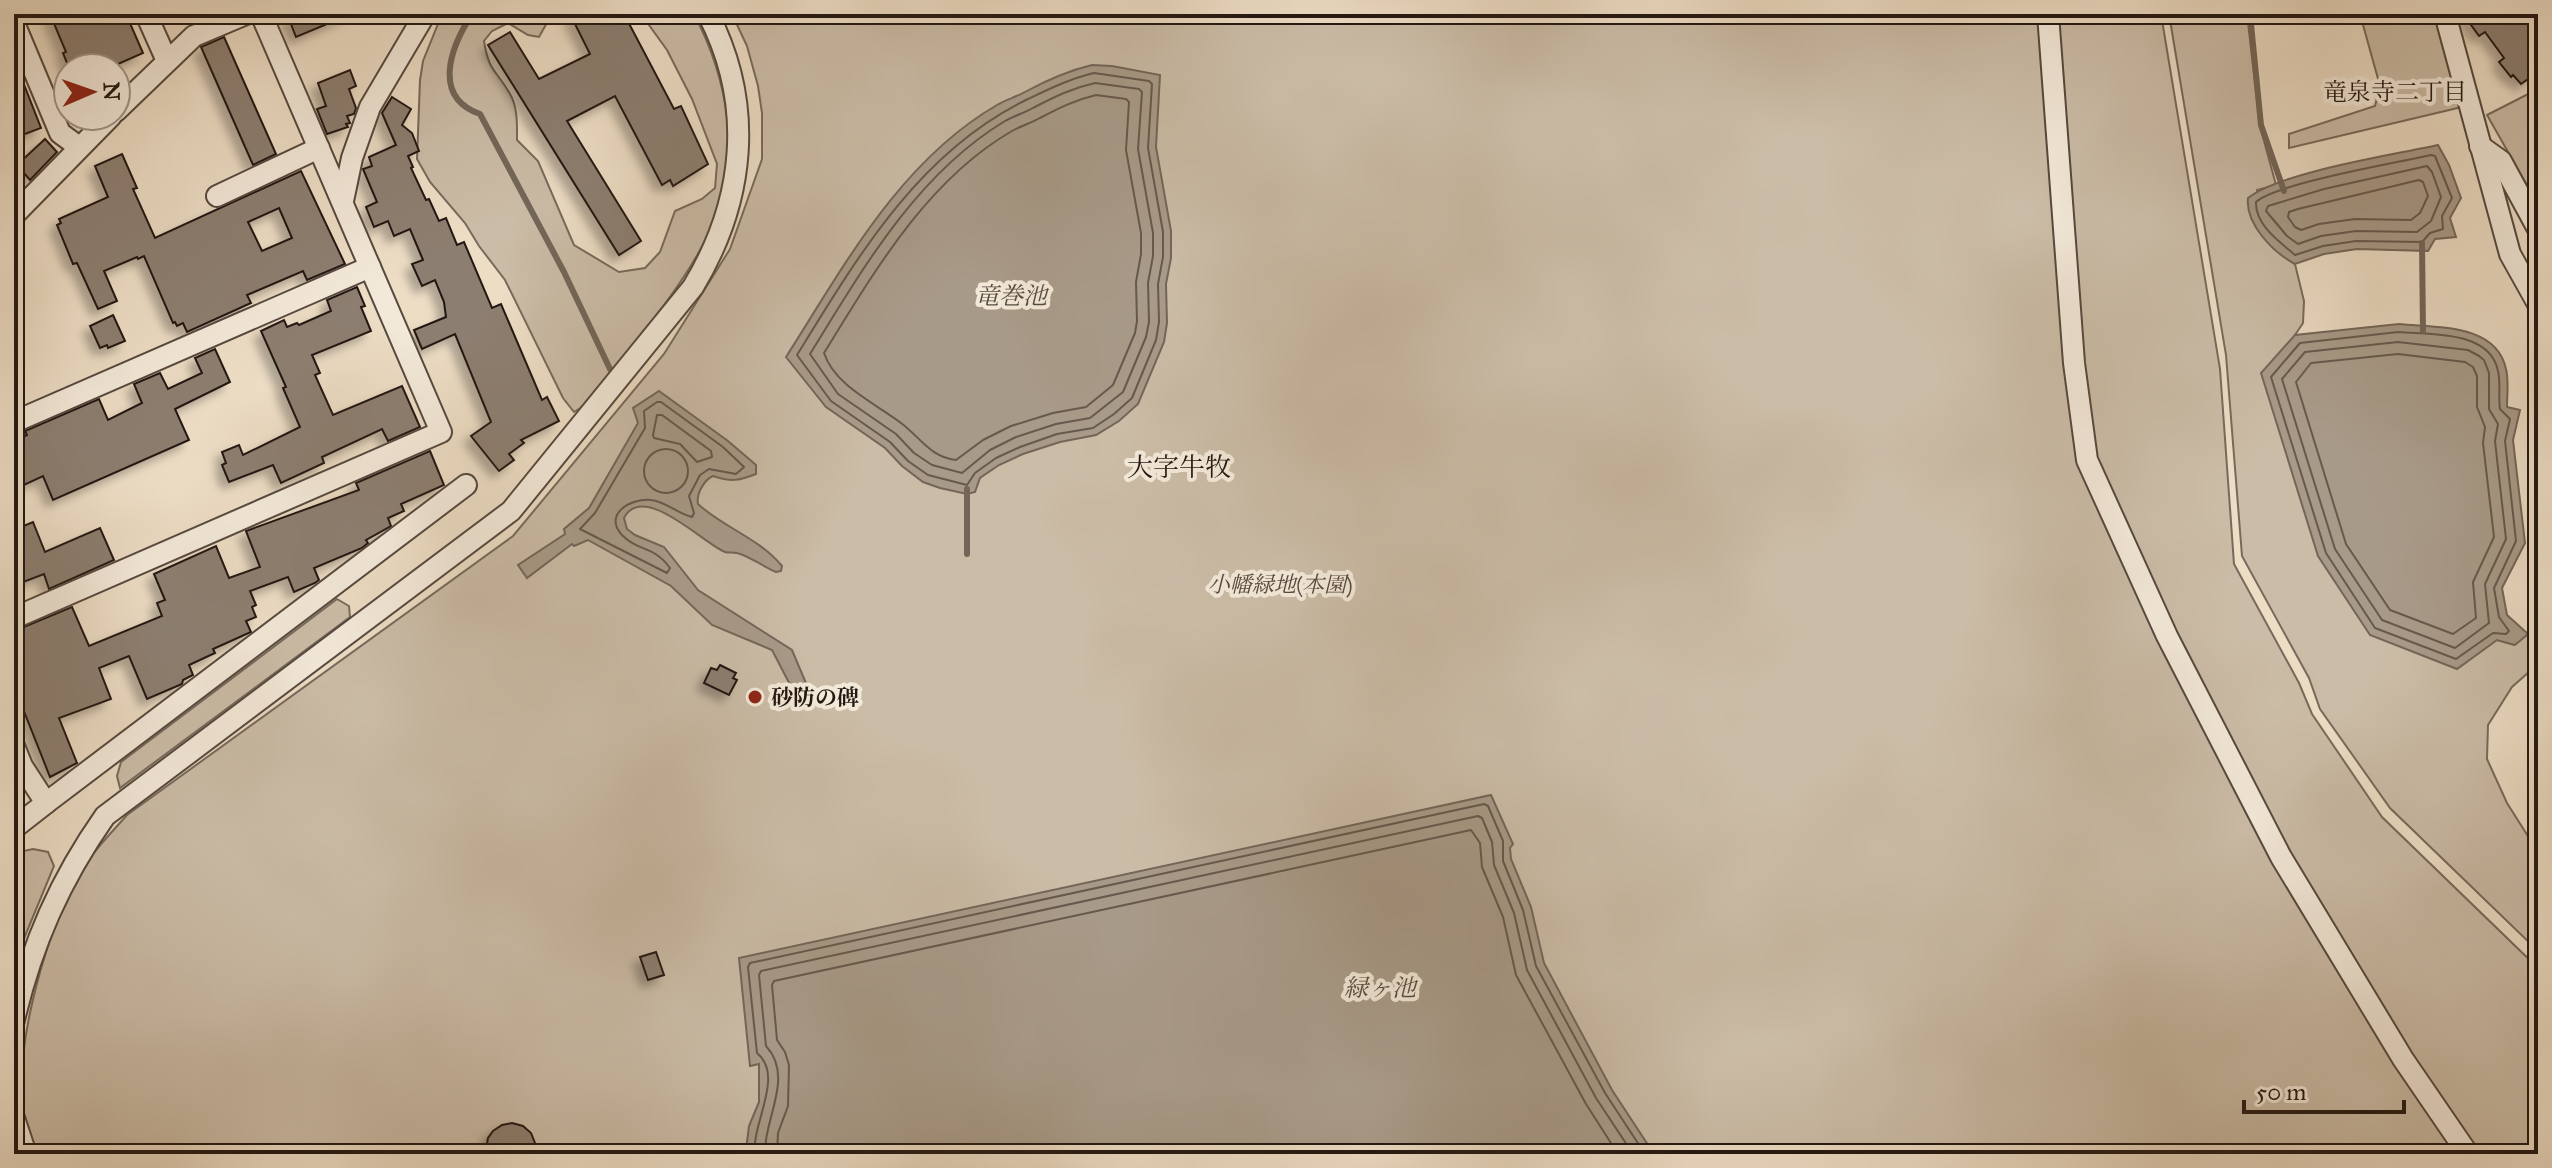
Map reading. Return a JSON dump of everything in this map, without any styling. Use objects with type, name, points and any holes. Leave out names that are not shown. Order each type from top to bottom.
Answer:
[{"type":"street","points":[[146,14],[167,61]]},
{"type":"street","points":[[132,95],[194,36],[246,14]]},
{"type":"street","points":[[14,618],[441,432],[261,14]]},
{"type":"street","points":[[343,201],[352,158],[370,107],[425,14]]},
{"type":"street","points":[[14,1020],[26,968],[55,897],[77,855],[105,816],[511,511],[693,287],[711,257],[726,221],[736,180],[740,130],[732,81],[718,32],[708,14]]},
{"type":"street","points":[[2048,14],[2074,363],[2087,460],[2167,636],[2281,857],[2403,1059],[2468,1154]]},
{"type":"street","points":[[2447,16],[2510,254],[2538,304]]},
{"type":"street","points":[[14,23],[60,133],[79,147]]},
{"type":"street","points":[[14,215],[94,132]]},
{"type":"street","points":[[2480,146],[2501,161],[2538,229]]},
{"type":"street","points":[[217,196],[319,148]]},
{"type":"street","points":[[14,422],[370,267]]},
{"type":"street","points":[[14,828],[466,485]]},
{"type":"street","points":[[14,746],[22,766],[46,803]]},
{"type":"street","points":[[14,1118],[26,1154]]},
{"type":"green space","points":[[442,14],[552,14],[539,37],[528,35],[508,23],[492,31],[484,41],[486,51],[491,65],[513,99],[517,140],[538,161],[574,245],[619,272],[645,268],[660,252],[675,211],[702,199],[715,188],[717,164],[692,99],[667,50],[641,14],[694,14],[715,64],[727,116],[729,143],[723,196],[714,222],[703,246],[672,294],[636,342],[582,407],[574,412],[563,398],[505,280],[465,223],[430,182],[417,159],[423,61]]},
{"type":"green space","name":"小幡緑地(本園)","points":[[732,14],[2161,14],[2220,369],[2234,564],[2299,683],[2312,714],[2382,817],[2538,968],[2538,1154],[36,1154],[23,1113],[21,1087],[28,1022],[58,918],[89,859],[127,815],[513,536],[664,354],[730,249],[762,159],[762,113],[758,86],[747,46]]},
{"type":"green space","points":[[2169,14],[2247,14],[2260,126],[2276,185],[2257,190],[2258,230],[2274,249],[2295,264],[2304,301],[2303,323],[2295,335],[2497,640],[2514,645],[2528,634],[2538,664],[2512,687],[2488,725],[2487,759],[2507,803],[2538,852],[2538,951],[2390,808],[2320,709],[2309,678],[2242,556],[2226,355]]},
{"type":"green space","points":[[2360,14],[2438,14],[2462,107],[2289,148],[2289,134],[2375,106],[2380,86]]},
{"type":"green space","points":[[2538,89],[2538,191],[2535,192],[2529,189],[2487,115]]},
{"type":"green space","points":[[337,599],[349,606],[350,617],[120,788],[117,776],[121,762]]},
{"type":"green space","points":[[33,849],[48,852],[54,866],[25,936],[14,975],[14,853]]},
{"type":"water","name":"竜巻池","points":[[1092,65],[1160,75],[1156,147],[1171,231],[1164,342],[1138,404],[1096,435],[1060,442],[999,465],[980,478],[975,492],[967,494],[923,482],[885,448],[826,407],[786,357],[877,218],[931,155],[962,128],[1000,103],[1057,76]]},
{"type":"water","points":[[2438,145],[2461,198],[2450,218],[2456,237],[2435,239],[2428,251],[2357,249],[2324,254],[2295,264],[2270,245],[2251,218],[2248,198],[2285,180]]},
{"type":"water","points":[[2399,324],[2463,331],[2490,343],[2500,354],[2506,369],[2507,407],[2520,410],[2513,440],[2525,543],[2502,588],[2507,615],[2528,634],[2515,645],[2497,640],[2457,669],[2370,635],[2318,556],[2261,373],[2295,335]]},
{"type":"water","points":[[659,391],[756,465],[756,474],[744,478],[710,478],[699,492],[698,504],[773,556],[782,566],[781,571],[776,572],[742,555],[715,547],[659,510],[645,507],[633,509],[624,518],[627,529],[664,547],[698,590],[792,650],[811,695],[797,698],[772,650],[712,625],[671,586],[588,540],[574,546],[572,544],[527,578],[518,565],[565,534],[564,529],[589,508],[638,423],[633,408]]},
{"type":"water","name":"緑ヶ池","points":[[1491,795],[1513,844],[1510,848],[1511,859],[1531,907],[1544,963],[1612,1090],[1654,1154],[750,1154],[746,1150],[749,1126],[759,1102],[759,1064],[750,1066],[739,958]]},
{"type":"building","points":[[50,14],[126,14],[143,53],[132,58],[132,52],[66,52]]},
{"type":"building","points":[[287,14],[351,14],[296,37]]},
{"type":"building","points":[[570,14],[624,14],[674,109],[681,106],[708,164],[673,186],[670,180],[662,185],[615,96],[567,121],[641,241],[619,255],[488,45],[510,32],[539,79],[590,54]]},
{"type":"building","points":[[2463,14],[2538,14],[2538,72],[2521,84],[2513,75],[2511,77],[2499,62],[2504,58],[2485,32],[2479,36]]},
{"type":"building","points":[[224,37],[276,154],[253,165],[201,47]]},
{"type":"building","points":[[14,59],[41,128],[14,138]]},
{"type":"building","points":[[350,70],[356,86],[349,89],[356,108],[354,114],[347,116],[348,127],[327,134],[317,109],[326,106],[318,83]]},
{"type":"building","points":[[392,97],[411,109],[402,125],[412,133],[419,151],[408,156],[426,200],[429,199],[439,221],[446,218],[457,245],[464,242],[492,308],[501,304],[542,400],[547,397],[559,421],[521,440],[524,443],[509,454],[514,460],[499,471],[471,436],[491,422],[455,334],[422,349],[414,330],[446,317],[435,280],[422,286],[412,264],[423,260],[410,229],[394,236],[388,221],[374,227],[366,207],[377,202],[363,169],[372,166],[369,157],[396,145],[382,113]]},
{"type":"building","points":[[45,139],[57,152],[30,180],[17,165]]},
{"type":"building","points":[[122,154],[137,188],[133,189],[155,238],[301,171],[345,264],[307,280],[303,271],[247,295],[251,303],[187,332],[183,323],[177,326],[173,323],[144,256],[137,257],[104,271],[117,301],[98,309],[77,263],[73,264],[57,225],[61,223],[59,219],[108,197],[95,166]],"holes":[[[279,208],[292,238],[262,251],[248,222]]]},
{"type":"building","points":[[357,287],[371,331],[312,355],[320,373],[315,375],[333,415],[402,386],[420,427],[388,441],[382,429],[322,457],[324,463],[281,483],[273,465],[229,482],[222,465],[226,463],[222,452],[239,445],[243,455],[300,427],[261,331],[284,320],[287,327],[299,325],[331,311],[327,300]]},
{"type":"building","points":[[113,315],[125,341],[100,348],[90,326]]},
{"type":"building","points":[[215,349],[230,382],[175,409],[189,440],[53,500],[43,476],[24,485],[14,462],[14,441],[27,435],[25,431],[99,399],[108,420],[142,403],[134,384],[160,373],[168,389],[202,373],[195,358]]},
{"type":"building","points":[[430,451],[444,485],[401,504],[404,511],[388,518],[391,526],[366,540],[368,543],[362,548],[314,568],[319,580],[315,583],[294,592],[288,577],[250,591],[256,605],[252,607],[256,617],[246,621],[251,632],[213,649],[215,653],[189,665],[193,675],[183,680],[182,684],[147,699],[129,656],[99,668],[111,699],[59,718],[77,763],[50,777],[14,686],[14,631],[72,607],[89,646],[162,616],[157,603],[165,600],[154,574],[216,546],[229,578],[260,567],[246,531],[359,490],[356,483]]},
{"type":"building","points":[[33,522],[45,552],[100,528],[114,560],[49,589],[44,574],[18,584],[14,573],[14,530]]},
{"type":"building","points":[[720,665],[736,673],[733,678],[737,680],[729,695],[704,683],[711,668],[717,670]]},
{"type":"building","points":[[656,952],[664,975],[648,980],[640,957]]},
{"type":"building","points":[[512,1123],[523,1126],[531,1133],[536,1154],[485,1154],[488,1138],[493,1131]]},
{"type":"waterway","points":[[472,14],[452,56],[451,84],[455,96],[480,114],[564,272],[610,369]]},
{"type":"waterway","points":[[2250,14],[2261,125],[2284,191]]},
{"type":"waterway","points":[[2422,243],[2423,331]]},
{"type":"waterway","points":[[967,489],[967,554]]},
{"type":"place","name":"砂防の碑","points":[[755,697]]},
{"type":"district","name":"竜泉寺二丁目","points":[[2395,92]]},
{"type":"district","name":"大字牛牧","points":[[1179,467]]}]
